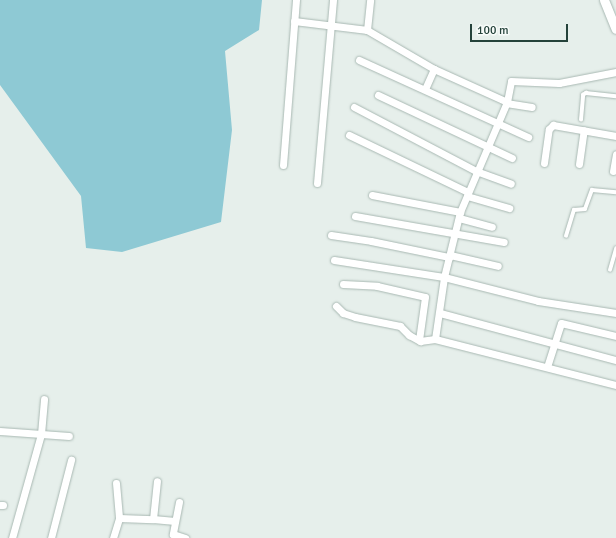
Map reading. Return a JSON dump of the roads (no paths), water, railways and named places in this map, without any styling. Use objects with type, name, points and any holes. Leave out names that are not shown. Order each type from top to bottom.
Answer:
[{"type":"street","points":[[283,165],[296,0]]},
{"type":"street","points":[[318,183],[333,0]]},
{"type":"street","points":[[367,30],[370,0]]},
{"type":"street","points":[[604,0],[616,29]]},
{"type":"street","points":[[294,21],[367,30],[434,69],[507,103],[532,107]]},
{"type":"street","points":[[359,60],[425,89],[496,124],[528,137]]},
{"type":"street","points":[[425,89],[434,69]]},
{"type":"street","points":[[435,339],[440,313],[444,277],[460,215],[476,171],[496,124],[507,103],[511,81],[559,83],[616,72]]},
{"type":"street","points":[[378,95],[512,158]]},
{"type":"street","points":[[354,107],[476,171],[511,184]]},
{"type":"street","points":[[544,163],[550,127],[584,130],[616,136]]},
{"type":"street","points":[[579,164],[584,130]]},
{"type":"street","points":[[349,135],[468,194],[509,208]]},
{"type":"street","points":[[613,171],[616,154]]},
{"type":"street","points":[[372,195],[460,215],[492,227]]},
{"type":"street","points":[[355,216],[504,242]]},
{"type":"street","points":[[331,235],[372,241],[498,266]]},
{"type":"street","points":[[334,260],[444,277],[538,301],[616,313]]},
{"type":"street","points":[[343,284],[377,286],[425,297],[419,340]]},
{"type":"street","points":[[336,306],[343,312],[359,318],[400,326],[419,340],[435,339],[616,385]]},
{"type":"street","points":[[440,313],[616,360]]},
{"type":"street","points":[[548,367],[559,326],[564,323],[616,336]]},
{"type":"street","points":[[12,538],[41,434],[44,399]]},
{"type":"street","points":[[0,431],[69,436]]},
{"type":"street","points":[[51,538],[71,460]]},
{"type":"street","points":[[153,519],[157,481]]},
{"type":"street","points":[[114,538],[119,518],[116,482]]},
{"type":"street","points":[[179,502],[173,534],[185,538]]},
{"type":"street","points":[[119,518],[175,521]]},
{"type":"lane","points":[[580,120],[583,95],[586,93],[616,96]]},
{"type":"lane","points":[[566,236],[574,210],[585,209],[592,190],[616,192]]},
{"type":"lane","points":[[610,270],[616,249]]},
{"type":"water","points":[[0,0],[262,0],[259,30],[225,51],[232,130],[221,222],[122,252],[86,248],[81,196],[0,85]]}]
